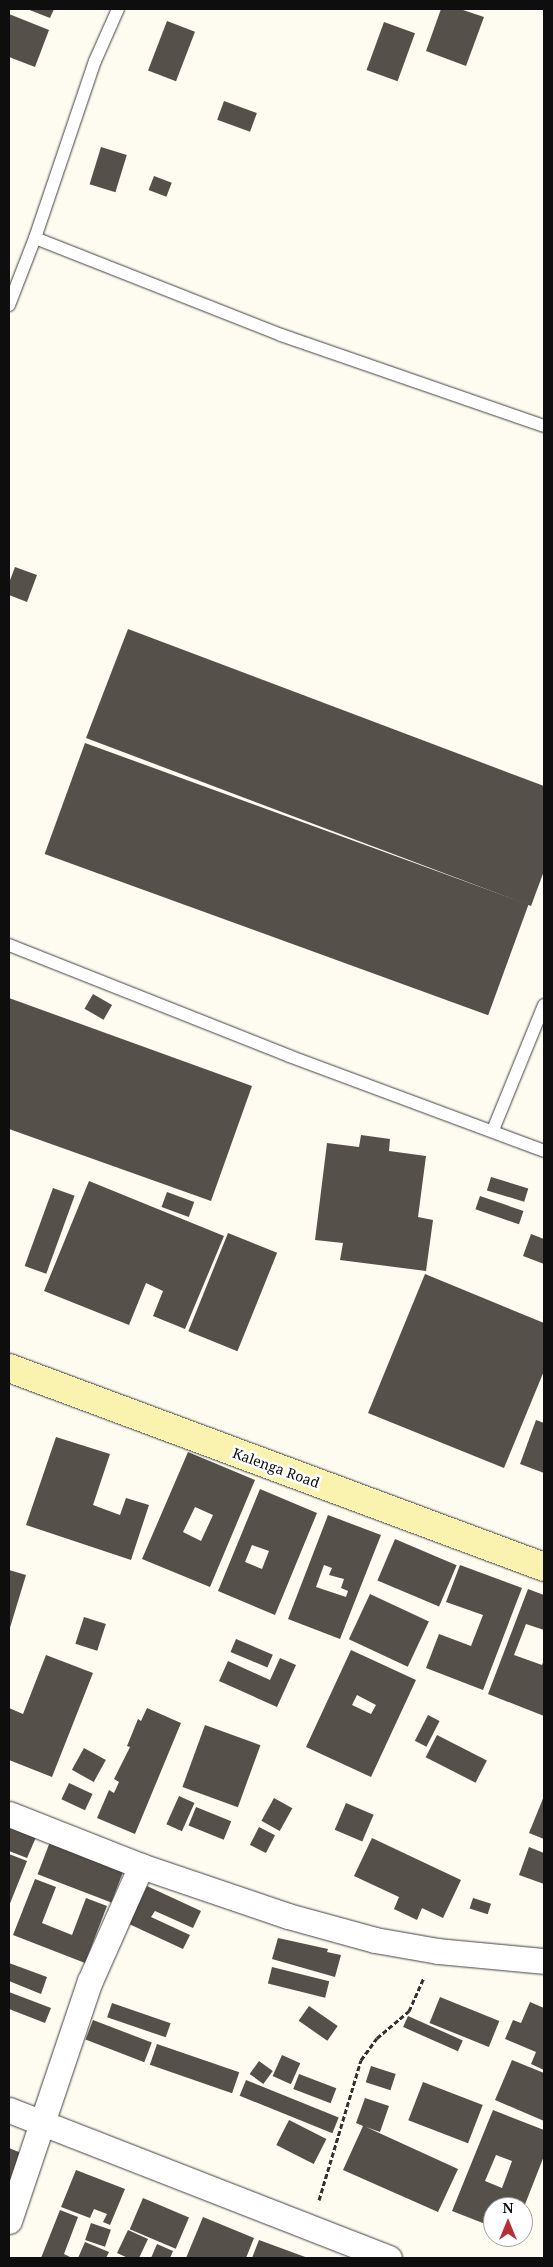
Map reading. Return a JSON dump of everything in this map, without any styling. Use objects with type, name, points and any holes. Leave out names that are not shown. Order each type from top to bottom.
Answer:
[{"type":"main road","name":"Kalenga Road","points":[[9,1368],[544,1567]]},
{"type":"street","points":[[9,1814],[141,1866],[288,1916],[375,1940],[438,1951],[544,1961]]},
{"type":"street","points":[[9,2221],[40,2121],[90,1981],[141,1866]]},
{"type":"street","points":[[9,2110],[310,2230],[389,2258]]},
{"type":"lane","points":[[9,305],[35,238],[95,61],[118,9]]},
{"type":"lane","points":[[35,238],[281,335],[544,426]]},
{"type":"lane","points":[[9,944],[289,1056],[493,1130],[544,1151]]},
{"type":"lane","points":[[493,1130],[544,1005]]},
{"type":"path","points":[[310,2230],[362,2060],[377,2038],[409,2011],[438,1951]]},
{"type":"building","points":[[27,9],[54,9],[50,18]]},
{"type":"building","points":[[441,9],[460,9],[484,17],[466,66],[426,51]]},
{"type":"building","points":[[9,14],[49,30],[35,67],[9,57]]},
{"type":"building","points":[[167,21],[195,32],[176,81],[148,70]]},
{"type":"building","points":[[384,22],[415,33],[398,81],[367,70]]},
{"type":"building","points":[[224,101],[257,113],[250,132],[217,120]]},
{"type":"building","points":[[101,147],[127,155],[115,192],[90,184]]},
{"type":"building","points":[[154,176],[172,183],[166,197],[149,190]]},
{"type":"building","points":[[15,567],[37,575],[27,602],[9,595],[9,583]]},
{"type":"building","points":[[128,629],[544,786],[544,871],[531,906],[86,738]]},
{"type":"building","points":[[85,743],[529,904],[488,1015],[45,854]]},
{"type":"building","points":[[93,994],[112,1005],[104,1020],[84,1009]]},
{"type":"building","points":[[9,998],[252,1086],[211,1201],[9,1129]]},
{"type":"building","points":[[361,1135],[390,1139],[389,1151],[426,1156],[418,1217],[433,1220],[426,1271],[340,1260],[343,1243],[315,1240],[327,1143],[359,1147]]},
{"type":"building","points":[[491,1177],[528,1188],[524,1202],[487,1190]]},
{"type":"building","points":[[89,1181],[224,1236],[185,1329],[153,1316],[163,1291],[146,1283],[129,1325],[44,1291]]},
{"type":"building","points":[[53,1188],[75,1196],[46,1274],[25,1266]]},
{"type":"building","points":[[167,1192],[194,1202],[189,1217],[162,1207]]},
{"type":"building","points":[[480,1196],[523,1211],[519,1224],[475,1209]]},
{"type":"building","points":[[228,1233],[277,1253],[237,1351],[188,1331]]},
{"type":"building","points":[[531,1234],[544,1239],[544,1264],[523,1256]]},
{"type":"building","points":[[425,1274],[544,1323],[544,1371],[504,1468],[368,1413]]},
{"type":"building","points":[[536,1420],[544,1423],[544,1473],[520,1464]]},
{"type":"building","points":[[56,1437],[110,1454],[93,1505],[120,1515],[126,1498],[149,1505],[131,1560],[26,1525]]},
{"type":"building","points":[[188,1452],[255,1480],[210,1587],[142,1559]],"holes":[[[195,1507],[213,1515],[201,1541],[183,1532]]]},
{"type":"building","points":[[260,1489],[317,1513],[275,1615],[218,1591]],"holes":[[[252,1545],[269,1551],[262,1569],[245,1562]]]},
{"type":"building","points":[[328,1515],[381,1535],[340,1639],[288,1619]],"holes":[[[324,1565],[332,1568],[329,1575],[344,1579],[341,1588],[348,1591],[346,1597],[316,1587]]]},
{"type":"building","points":[[395,1539],[457,1565],[439,1607],[377,1580]]},
{"type":"building","points":[[460,1565],[522,1588],[483,1690],[426,1668],[439,1634],[471,1646],[483,1615],[446,1602]]},
{"type":"building","points":[[9,1570],[26,1575],[9,1631]]},
{"type":"building","points":[[528,1589],[544,1595],[544,1630],[526,1624],[514,1655],[542,1665],[544,1660],[544,1716],[488,1694]]},
{"type":"building","points":[[370,1594],[429,1621],[408,1667],[349,1639]]},
{"type":"building","points":[[84,1617],[106,1624],[97,1651],[75,1644]]},
{"type":"building","points":[[236,1639],[273,1655],[267,1668],[231,1652]]},
{"type":"building","points":[[351,1650],[416,1680],[371,1777],[306,1747]],"holes":[[[357,1695],[376,1705],[371,1714],[352,1705]]]},
{"type":"building","points":[[46,1655],[93,1673],[52,1777],[9,1760],[9,1708],[23,1714]]},
{"type":"building","points":[[280,1658],[296,1665],[277,1707],[219,1681],[228,1661],[270,1680]]},
{"type":"building","points":[[147,1708],[181,1723],[135,1834],[97,1818],[109,1790],[114,1793],[119,1782],[114,1779],[130,1747],[127,1746],[138,1719],[141,1721]]},
{"type":"building","points":[[428,1715],[440,1721],[426,1747],[415,1741]]},
{"type":"building","points":[[205,1725],[260,1745],[238,1807],[182,1787]]},
{"type":"building","points":[[437,1735],[487,1760],[476,1783],[426,1757]]},
{"type":"building","points":[[84,1748],[106,1760],[94,1782],[72,1770]]},
{"type":"building","points":[[69,1783],[93,1794],[85,1810],[61,1799]]},
{"type":"building","points":[[179,1796],[195,1803],[182,1831],[166,1824]]},
{"type":"building","points":[[544,1796],[544,1839],[529,1833]]},
{"type":"building","points":[[274,1798],[292,1808],[280,1831],[261,1821]]},
{"type":"building","points":[[346,1803],[374,1815],[362,1841],[335,1830]]},
{"type":"building","points":[[196,1807],[231,1821],[224,1840],[189,1826]]},
{"type":"building","points":[[9,1823],[37,1835],[27,1858],[9,1851]]},
{"type":"building","points":[[259,1827],[275,1835],[266,1853],[250,1845]]},
{"type":"building","points":[[53,1834],[127,1862],[111,1902],[38,1874]]},
{"type":"building","points":[[372,1838],[461,1880],[443,1918],[422,1908],[417,1920],[394,1909],[399,1897],[354,1876]]},
{"type":"building","points":[[529,1847],[544,1853],[544,1884],[519,1875]]},
{"type":"building","points":[[9,1854],[27,1861],[9,1906]]},
{"type":"building","points":[[35,1879],[56,1887],[42,1923],[72,1935],[86,1898],[107,1906],[85,1963],[13,1935]]},
{"type":"building","points":[[147,1886],[201,1911],[193,1928],[155,1911],[151,1917],[190,1935],[183,1949],[129,1924]]},
{"type":"building","points":[[473,1898],[491,1904],[488,1914],[470,1908]]},
{"type":"building","points":[[278,1938],[328,1949],[327,1952],[341,1955],[335,1977],[272,1959]]},
{"type":"building","points":[[9,1963],[47,1977],[41,1994],[9,1981]]},
{"type":"building","points":[[272,1967],[329,1981],[325,1998],[268,1983]]},
{"type":"building","points":[[9,1992],[51,2008],[45,2023],[9,2009]]},
{"type":"building","points":[[440,1997],[499,2021],[489,2047],[430,2023]]},
{"type":"building","points":[[530,2002],[544,2008],[544,2070],[531,2064],[536,2052],[505,2039],[513,2020],[521,2023]]},
{"type":"building","points":[[112,2003],[171,2023],[166,2037],[107,2017]]},
{"type":"building","points":[[309,2006],[338,2026],[327,2041],[299,2021]]},
{"type":"building","points":[[408,2016],[463,2040],[458,2051],[403,2027]]},
{"type":"building","points":[[93,2020],[152,2043],[144,2062],[85,2040]]},
{"type":"building","points":[[157,2044],[239,2072],[232,2093],[150,2065]]},
{"type":"building","points":[[282,2055],[300,2063],[291,2084],[273,2076]]},
{"type":"building","points":[[512,2060],[544,2073],[544,2121],[495,2100]]},
{"type":"building","points":[[259,2061],[273,2071],[263,2084],[250,2074]]},
{"type":"building","points":[[371,2066],[396,2074],[390,2090],[366,2082]]},
{"type":"building","points":[[299,2074],[336,2088],[331,2103],[293,2089]]},
{"type":"building","points":[[246,2080],[339,2117],[332,2133],[240,2096]]},
{"type":"building","points":[[423,2082],[483,2105],[468,2143],[408,2120]]},
{"type":"building","points":[[365,2098],[389,2106],[380,2132],[366,2127],[458,2169],[438,2212],[343,2170],[363,2126],[356,2123]]},
{"type":"building","points":[[493,2110],[544,2130],[544,2156],[528,2197],[483,2197],[483,2223],[452,2211]],"holes":[[[496,2155],[512,2161],[502,2188],[485,2181]]]},
{"type":"building","points":[[289,2120],[326,2139],[314,2164],[276,2145]]},
{"type":"building","points":[[9,2148],[26,2155],[9,2196]]},
{"type":"building","points":[[76,2170],[125,2189],[110,2225],[103,2222],[107,2214],[94,2209],[90,2218],[61,2207]]},
{"type":"building","points":[[143,2198],[189,2218],[176,2249],[130,2229]]},
{"type":"building","points":[[60,2210],[78,2217],[64,2254],[72,2258],[41,2258]]},
{"type":"building","points":[[203,2217],[254,2238],[246,2258],[186,2258]]},
{"type":"building","points":[[91,2223],[111,2230],[105,2247],[85,2240]]},
{"type":"building","points":[[128,2230],[148,2239],[139,2258],[128,2258],[117,2253]]},
{"type":"building","points":[[259,2240],[308,2258],[252,2258]]},
{"type":"building","points":[[85,2242],[109,2252],[106,2258],[78,2258]]},
{"type":"building","points":[[157,2244],[173,2251],[170,2258],[151,2258]]}]
